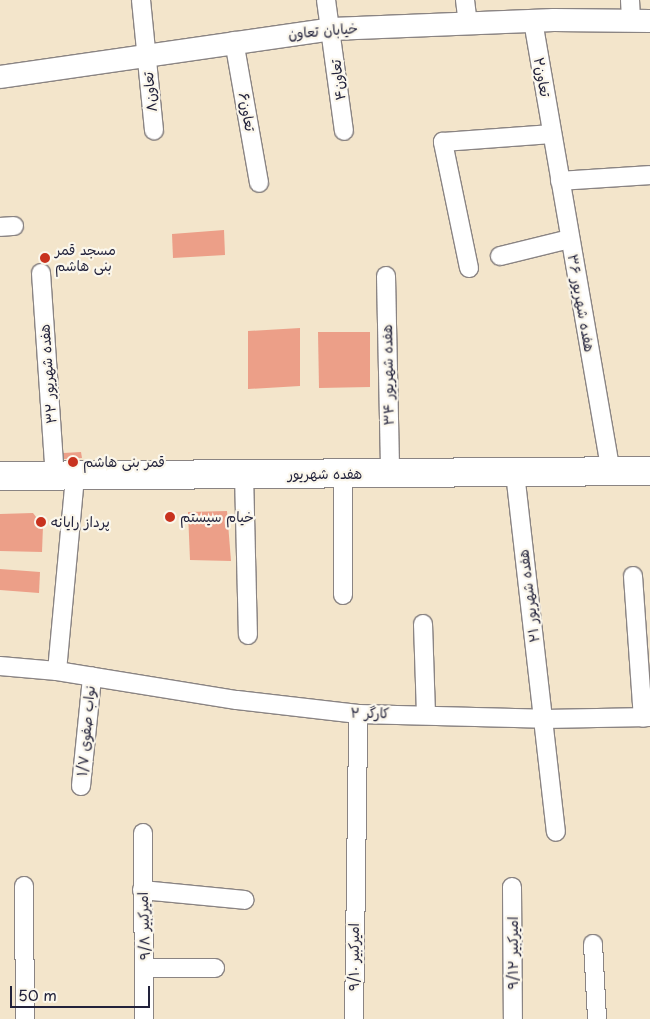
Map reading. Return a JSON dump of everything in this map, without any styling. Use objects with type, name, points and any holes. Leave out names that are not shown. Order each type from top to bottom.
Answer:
[{"type":"main road","name":"هفده شهریور","points":[[0,476],[650,471]]},
{"type":"street","name":"تعاون۸","points":[[141,0],[154,130]]},
{"type":"street","name":"تعاون۴","points":[[326,0],[332,29],[344,130]]},
{"type":"street","points":[[465,0],[468,24]]},
{"type":"street","name":"خیابان تعاون","points":[[0,77],[83,67],[146,54],[234,41],[332,29],[533,21],[637,14]]},
{"type":"street","name":"تعاون۲","points":[[533,21],[552,134]]},
{"type":"street","name":"تعاون۶","points":[[234,41],[259,183]]},
{"type":"street","points":[[469,268],[443,142],[552,134]]},
{"type":"street","name":"هفده شهریور ۳۶","points":[[552,134],[611,472]]},
{"type":"street","points":[[560,180],[650,175]]},
{"type":"street","points":[[500,256],[570,239]]},
{"type":"street","name":"هفده شهریور ۳۲","points":[[41,273],[65,476],[62,613],[57,671]]},
{"type":"street","name":"هفده شهریور ۳۴","points":[[386,276],[390,473]]},
{"type":"street","name":"هفده شهریور ۲۱","points":[[514,473],[556,832]]},
{"type":"street","points":[[244,474],[248,635]]},
{"type":"street","points":[[343,474],[343,595]]},
{"type":"street","points":[[632,576],[646,718]]},
{"type":"street","points":[[424,624],[426,713]]},
{"type":"street","name":"کارگر ۲","points":[[0,666],[57,671],[238,700],[358,714],[426,713],[544,718],[646,718]]},
{"type":"street","name":"نواب صفوی ۱/۷","points":[[81,786],[92,677]]},
{"type":"street","name":"امیرکبیر ۹/۱۰","points":[[354,1019],[354,894],[358,714]]},
{"type":"street","name":"امیرکبیر ۹/۸","points":[[142,833],[145,968],[144,1019]]},
{"type":"street","points":[[24,886],[25,1019]]},
{"type":"street","name":"امیرکبیر ۹/۱۲","points":[[512,887],[513,1019]]},
{"type":"street","points":[[142,890],[246,900]]},
{"type":"street","points":[[593,944],[596,1019]]},
{"type":"street","points":[[145,968],[215,968]]},
{"type":"building","points":[[224,230],[225,255],[173,258],[172,234]]},
{"type":"building","points":[[300,328],[300,386],[248,389],[248,331]]},
{"type":"building","points":[[318,332],[370,332],[370,387],[319,388]]},
{"type":"building","points":[[81,452],[82,458],[64,459],[63,453]]},
{"type":"building","points":[[227,511],[231,561],[190,560],[188,512]]},
{"type":"building","points":[[33,513],[43,526],[42,552],[0,551],[0,514]]},
{"type":"building","points":[[0,569],[40,572],[39,593],[0,590]]},
{"type":"place","name":"مسجد قمر بنی هاشم","points":[[45,258]]},
{"type":"place","name":"قمر بنی هاشم","points":[[73,462]]},
{"type":"place","name":"خیام سیستم","points":[[170,517]]},
{"type":"place","name":"پرداز رایانه","points":[[41,522]]}]
